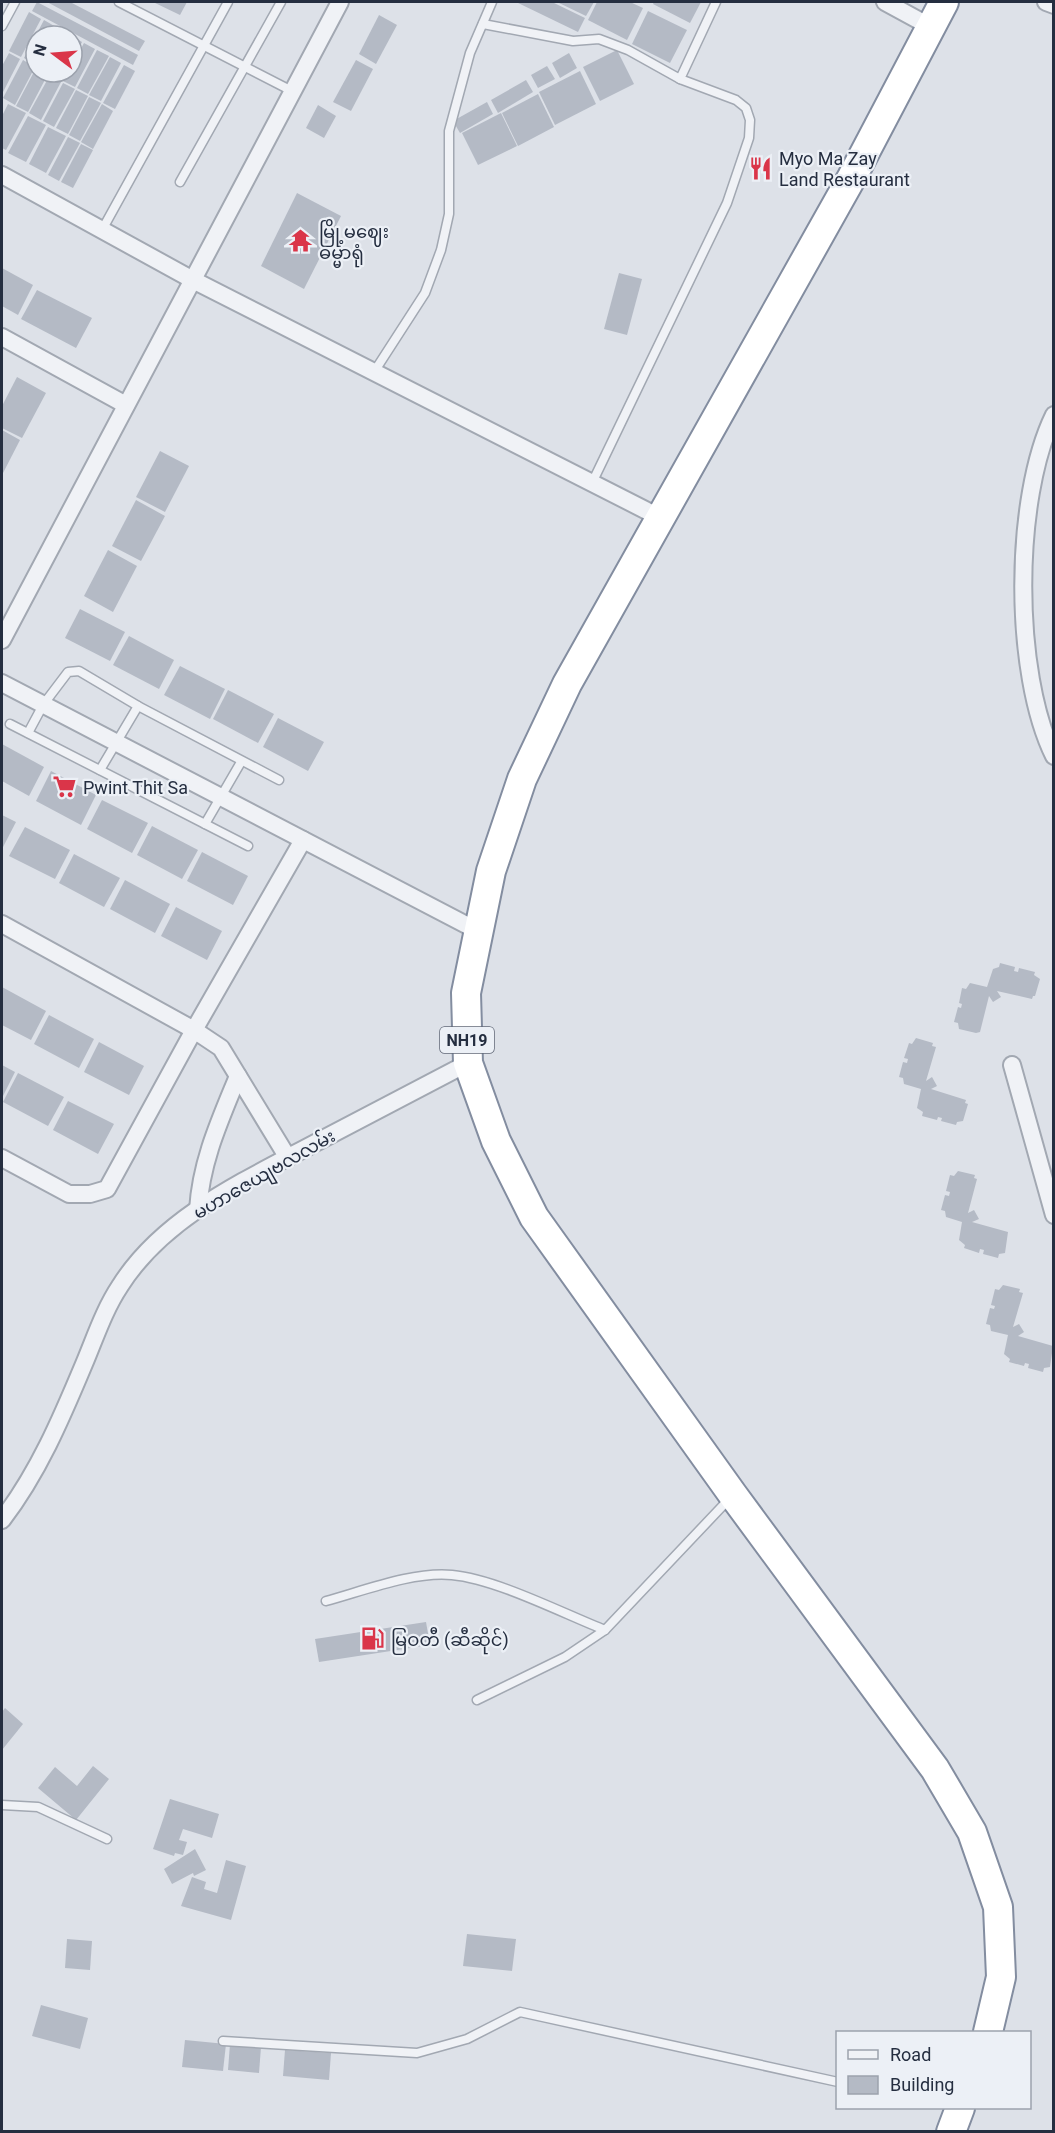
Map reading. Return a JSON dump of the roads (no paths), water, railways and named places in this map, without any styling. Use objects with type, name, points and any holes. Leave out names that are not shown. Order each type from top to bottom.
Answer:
[{"type":"highway","name":"NH19","points":[[944,2],[846,187],[567,684],[522,779],[491,871],[466,993],[468,1063],[496,1141],[534,1217],[733,1495],[935,1769],[972,1832],[998,1907],[1002,1977],[988,2031]]},
{"type":"street","points":[[2,640],[340,2]]},
{"type":"street","points":[[885,2],[932,27]]},
{"type":"street","points":[[1046,2],[1053,5]]},
{"type":"street","points":[[2,175],[193,280],[661,518]]},
{"type":"street","points":[[2,337],[126,405]]},
{"type":"street","points":[[1053,415],[1043,436],[1026,525],[1024,616],[1029,678],[1053,756]]},
{"type":"street","points":[[2,683],[478,931]]},
{"type":"street","points":[[2,1158],[69,1194],[90,1194],[107,1189],[194,1030],[303,840]]},
{"type":"street","points":[[2,924],[194,1030],[220,1048],[288,1158]]},
{"type":"street","name":"မဟာဇေယျဗလလမ်း","points":[[2,1520],[22,1493],[58,1426],[103,1317],[120,1285],[150,1247],[198,1210],[288,1158],[468,1063]]},
{"type":"street","points":[[1012,1065],[1053,1215]]},
{"type":"street","points":[[198,1210],[200,1185],[208,1147],[238,1076]]},
{"type":"lane","points":[[2,26],[15,2]]},
{"type":"lane","points":[[119,2],[292,91]]},
{"type":"lane","points":[[102,230],[228,2]]},
{"type":"lane","points":[[180,182],[281,2]]},
{"type":"lane","points":[[374,372],[425,292],[441,250],[449,214],[449,131],[471,54],[492,2]]},
{"type":"lane","points":[[680,79],[716,2]]},
{"type":"lane","points":[[483,24],[573,41],[599,39],[628,50],[680,79],[736,100],[746,108],[750,120],[749,138],[728,203],[592,483]]},
{"type":"lane","points":[[28,733],[43,705],[68,672],[79,671],[138,706],[279,780]]},
{"type":"lane","points":[[100,770],[138,706]]},
{"type":"lane","points":[[10,724],[248,846]]},
{"type":"lane","points":[[205,824],[241,762]]},
{"type":"lane","points":[[477,1700],[565,1656],[604,1630],[733,1495]]},
{"type":"lane","points":[[326,1601],[420,1576],[452,1575],[488,1583],[604,1630]]},
{"type":"lane","points":[[2,1805],[38,1807],[107,1839]]},
{"type":"lane","points":[[223,2041],[417,2053],[467,2038],[520,2012],[836,2082]]},
{"type":"place","name":"Myo Ma Zay Land Restaurant","points":[[761,168]]},
{"type":"place","name":"မြို့မဈေး ဓမ္မာရုံ","points":[[301,241]]},
{"type":"place","name":"Pwint Thit Sa","points":[[65,787]]},
{"type":"place","name":"မြဝတီ (ဆီဆိုင်)","points":[[373,1639]]}]
